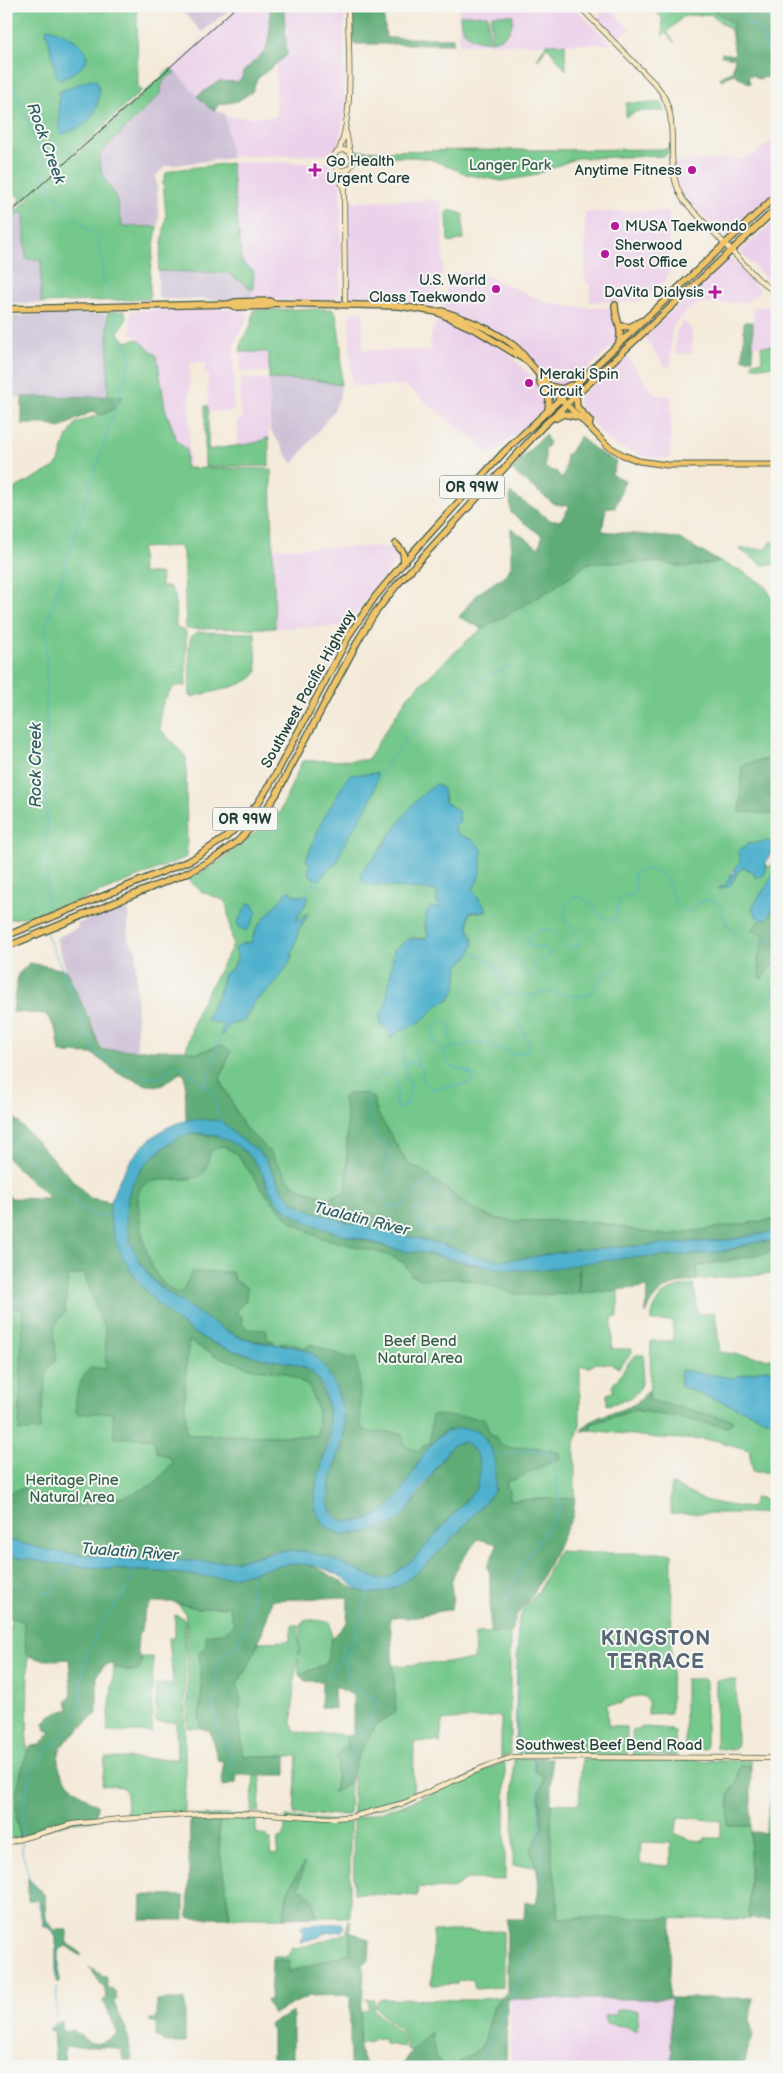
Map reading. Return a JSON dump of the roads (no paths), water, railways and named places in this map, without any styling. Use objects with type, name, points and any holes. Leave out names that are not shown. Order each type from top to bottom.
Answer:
[{"type":"highway","name":"Southwest Pacific Highway","points":[[6,936],[190,860],[225,838],[239,825],[258,803],[284,760],[351,632],[374,597],[504,452],[777,194]]},
{"type":"highway","name":"Southwest Pacific Highway","points":[[6,947],[199,867],[231,847],[249,830],[265,812],[293,764],[360,637],[396,586],[537,432],[730,250],[775,211]]},
{"type":"highway","points":[[6,309],[229,304],[236,306],[269,306],[272,303],[407,306],[436,312],[480,332],[526,361],[566,404]]},
{"type":"highway","points":[[615,305],[615,317],[622,333],[619,344]]},
{"type":"highway","points":[[436,312],[442,311],[484,328],[504,339],[525,356],[526,361]]},
{"type":"highway","points":[[620,326],[630,327],[646,318]]},
{"type":"highway","points":[[480,332],[504,339]]},
{"type":"highway","points":[[549,386],[566,389],[588,370],[592,369]]},
{"type":"highway","points":[[539,376],[540,383],[549,398],[548,411]]},
{"type":"highway","points":[[576,395],[576,405],[590,421],[589,426]]},
{"type":"highway","points":[[537,432],[544,431],[561,415],[579,417]]},
{"type":"highway","points":[[396,544],[403,552],[404,562]]},
{"type":"highway","points":[[351,632],[360,637]]},
{"type":"highway","points":[[284,760],[293,764]]},
{"type":"highway","points":[[123,888],[127,898]]},
{"type":"main road","points":[[339,151],[346,132],[348,108],[348,6]]},
{"type":"main road","points":[[579,6],[663,94],[671,114],[672,171],[676,187],[684,201],[763,284],[777,294]]},
{"type":"main road","points":[[344,190],[347,186],[345,175],[353,160],[346,132]]},
{"type":"main road","points":[[345,304],[344,190],[333,160],[334,155],[339,151],[345,150],[351,153]]},
{"type":"main road","points":[[337,168],[344,170],[350,167]]},
{"type":"main road","points":[[566,404],[608,446],[623,455],[639,461],[661,465],[777,465]]},
{"type":"main road","name":"Southwest Beef Bend Road","points":[[6,1844],[80,1823],[188,1814],[254,1813],[328,1818],[351,1817],[404,1803],[482,1768],[513,1757],[777,1758]]},
{"type":"water","points":[[47,28],[72,38],[86,52],[87,57],[84,65],[60,80],[57,77]]},
{"type":"water","points":[[91,79],[96,80],[98,85],[98,99],[94,113],[86,123],[76,129],[63,134],[59,132],[59,92]]},
{"type":"water","points":[[377,773],[372,797],[341,851],[337,863],[330,867],[319,881],[308,873],[310,865],[306,860],[322,821],[349,775]]},
{"type":"water","points":[[437,784],[443,789],[444,801],[458,811],[460,822],[454,826],[457,834],[473,840],[482,849],[481,872],[473,890],[487,910],[486,912],[469,912],[468,926],[474,944],[469,955],[458,967],[456,989],[449,999],[437,1006],[422,1021],[396,1033],[394,1037],[390,1038],[389,1031],[382,1026],[380,1020],[381,1013],[386,1004],[394,950],[409,939],[426,939],[428,934],[426,916],[428,910],[430,907],[441,908],[436,900],[438,897],[437,891],[366,884],[362,880],[361,873],[370,861],[373,860],[389,838],[388,835],[391,834],[411,806]]},
{"type":"water","points":[[769,841],[773,847],[766,863],[764,875],[756,878],[753,872],[744,867],[737,872],[729,886],[718,889],[725,885],[738,864],[740,859],[738,851],[748,844]]},
{"type":"water","points":[[777,869],[777,903],[767,918],[761,920],[756,916],[752,908]]},
{"type":"water","points":[[288,891],[291,891],[291,894],[307,895],[309,897],[296,920],[300,920],[308,913],[299,929],[290,962],[274,985],[254,1002],[244,1021],[229,1025],[223,1035],[220,1035],[224,1026],[206,1020],[219,993],[224,974],[232,969],[238,959],[235,949],[241,944],[251,942],[257,927]]},
{"type":"water","points":[[248,903],[252,904],[257,912],[246,931],[239,927],[237,923]]},
{"type":"water","name":"Tualatin River","points":[[194,1119],[221,1121],[234,1134],[257,1150],[265,1159],[284,1193],[294,1202],[308,1210],[352,1224],[441,1244],[482,1258],[499,1260],[519,1259],[575,1250],[729,1240],[777,1231],[777,1241],[756,1242],[709,1253],[622,1258],[526,1270],[513,1270],[425,1253],[398,1250],[342,1234],[313,1224],[293,1214],[276,1200],[256,1164],[242,1149],[225,1139],[215,1136],[195,1133],[187,1134],[162,1149],[136,1177],[126,1206],[126,1221],[134,1251],[150,1277],[161,1288],[224,1329],[250,1340],[301,1349],[313,1354],[322,1364],[337,1390],[344,1424],[343,1440],[329,1491],[329,1503],[332,1513],[344,1521],[360,1521],[379,1514],[394,1501],[429,1448],[442,1435],[458,1429],[480,1432],[493,1452],[495,1489],[451,1540],[421,1569],[392,1589],[378,1593],[365,1592],[334,1573],[319,1567],[303,1564],[280,1565],[237,1576],[219,1577],[44,1562],[6,1555],[6,1539],[50,1551],[140,1561],[210,1562],[241,1560],[280,1551],[304,1551],[328,1557],[377,1579],[388,1578],[415,1558],[476,1489],[480,1469],[478,1457],[471,1446],[465,1442],[454,1444],[404,1515],[398,1520],[385,1527],[364,1533],[345,1534],[330,1529],[318,1516],[315,1506],[316,1484],[330,1433],[326,1399],[321,1383],[312,1372],[299,1365],[261,1358],[230,1349],[211,1342],[194,1332],[159,1305],[130,1270],[119,1250],[112,1230],[110,1210],[116,1187],[134,1156],[156,1134],[174,1124]]},
{"type":"water","points":[[765,1369],[777,1372],[777,1423],[680,1386],[681,1370],[732,1378]]},
{"type":"water","points":[[342,1923],[344,1928],[342,1931],[324,1933],[319,1937],[300,1942],[303,1934],[301,1927],[305,1925]]},
{"type":"waterway","points":[[734,6],[744,14],[748,24],[760,29],[766,48],[777,57]]},
{"type":"waterway","name":"Rock Creek","points":[[6,68],[45,164],[44,178],[51,184],[49,189],[98,240],[103,280],[113,298]]},
{"type":"waterway","name":"Rock Creek","points":[[47,917],[46,626],[131,358],[131,352],[115,331],[116,312]]},
{"type":"waterway","points":[[385,767],[425,717],[477,681],[509,666]]},
{"type":"waterway","points":[[376,781],[383,771]]},
{"type":"waterway","points":[[369,1091],[376,1077],[381,1074],[394,1077],[398,1087],[395,1104],[398,1108],[406,1106],[411,1088],[405,1074],[405,1065],[411,1062],[422,1068],[423,1083],[431,1089],[467,1084],[476,1076],[467,1073],[471,1072],[451,1067],[446,1056],[435,1042],[433,1036],[435,1028],[444,1020],[450,1026],[450,1042],[453,1048],[478,1042],[514,1054],[527,1051],[529,1045],[519,1021],[494,1006],[493,1003],[511,990],[502,973],[506,961],[512,959],[519,961],[526,975],[531,975],[537,963],[548,958],[550,953],[548,949],[529,945],[527,941],[529,936],[546,929],[555,932],[567,946],[573,948],[578,946],[580,937],[564,920],[567,903],[575,896],[582,897],[607,920],[615,919],[619,899],[632,895],[635,891],[634,872],[638,870],[652,870],[660,873],[666,880],[674,900],[680,907],[692,911],[704,900],[714,901],[722,910],[727,925],[746,942],[758,943],[771,938],[777,924]]},
{"type":"waterway","points":[[310,888],[315,879]]},
{"type":"waterway","points":[[312,884],[321,885]]},
{"type":"waterway","points":[[305,896],[308,891]]},
{"type":"waterway","name":"Rock Creek","points":[[47,933],[95,1051],[103,1058],[129,1071],[149,1078],[160,1077],[173,1067],[182,1067],[211,1090],[221,1123]]},
{"type":"waterway","points":[[470,952],[493,962],[500,977],[506,982]]},
{"type":"waterway","points":[[507,994],[529,996],[547,991],[581,996],[591,993],[603,975],[623,961]]},
{"type":"waterway","points":[[769,1000],[777,985]]},
{"type":"waterway","points":[[403,1029],[407,1035]]},
{"type":"waterway","points":[[211,1070],[219,1039]]},
{"type":"waterway","points":[[402,1048],[405,1065]]},
{"type":"waterway","points":[[413,1048],[417,1054],[417,1065]]},
{"type":"waterway","points":[[443,1052],[452,1048]]},
{"type":"waterway","points":[[206,1086],[210,1072]]},
{"type":"waterway","points":[[369,1094],[368,1110],[370,1120],[374,1130],[387,1147],[389,1158],[390,1167],[381,1196],[387,1204],[398,1207],[409,1201],[426,1182],[430,1182],[434,1187],[434,1194],[415,1208],[416,1217],[420,1228],[448,1233],[448,1237],[437,1243]]},
{"type":"waterway","points":[[6,1136],[60,1190],[87,1212],[97,1216],[112,1216]]},
{"type":"waterway","points":[[494,1452],[499,1455],[532,1449],[550,1454],[559,1494],[560,1510],[525,1560],[506,1601],[504,1611],[513,1625]]},
{"type":"waterway","points":[[42,1594],[54,1591],[58,1579],[68,1572],[64,1564]]},
{"type":"waterway","points":[[101,1624],[122,1596],[136,1572]]},
{"type":"waterway","points":[[231,1772],[231,1753],[219,1730],[214,1711],[218,1657],[236,1645],[247,1625],[247,1619],[253,1603],[251,1583],[253,1573]]},
{"type":"waterway","points":[[6,1576],[7,1581],[9,1580],[10,1589],[6,1594]]},
{"type":"waterway","points":[[20,1581],[25,1585]]},
{"type":"waterway","points":[[341,1782],[355,1743],[378,1700],[358,1691],[347,1677],[346,1658],[356,1639],[357,1627],[362,1619],[362,1610],[370,1591]]},
{"type":"waterway","points":[[518,1627],[517,1748],[520,1753],[533,1754]]},
{"type":"waterway","points":[[80,1707],[83,1666],[99,1628]]},
{"type":"waterway","points":[[327,1678],[342,1657],[343,1647],[356,1635]]},
{"type":"waterway","points":[[70,1724],[78,1711]]},
{"type":"waterway","points":[[22,1835],[25,1798],[32,1768],[68,1728]]},
{"type":"waterway","points":[[533,1760],[533,1768],[538,1785],[542,1892]]},
{"type":"waterway","points":[[22,1843],[22,1852],[36,1900],[46,1922],[62,1940],[58,1955],[57,1982]]},
{"type":"waterway","points":[[473,2067],[498,2031],[506,2006],[515,1990],[529,1944]]},
{"type":"waterway","points":[[56,2017],[57,1987]]},
{"type":"waterway","points":[[55,2022],[61,2054],[58,2067]]},
{"type":"railway","points":[[6,217],[237,6]]},
{"type":"place","name":"Go Health Urgent Care","points":[[315,170]]},
{"type":"place","name":"Anytime Fitness","points":[[692,170]]},
{"type":"place","name":"MUSA Taekwondo","points":[[615,226]]},
{"type":"place","name":"Sherwood Post Office","points":[[605,254]]},
{"type":"place","name":"U.S. World Class Taekwondo","points":[[496,289]]},
{"type":"place","name":"DaVita Dialysis","points":[[715,292]]},
{"type":"place","name":"Meraki Spin Circuit","points":[[529,383]]},
{"type":"district","name":"KINGSTON TERRACE","points":[[656,1650]]},
{"type":"park label","name":"Langer Park","points":[[510,165]]},
{"type":"park label","name":"Beef Bend Natural Area","points":[[420,1350]]},
{"type":"park label","name":"Heritage Pine Natural Area","points":[[72,1488]]}]
